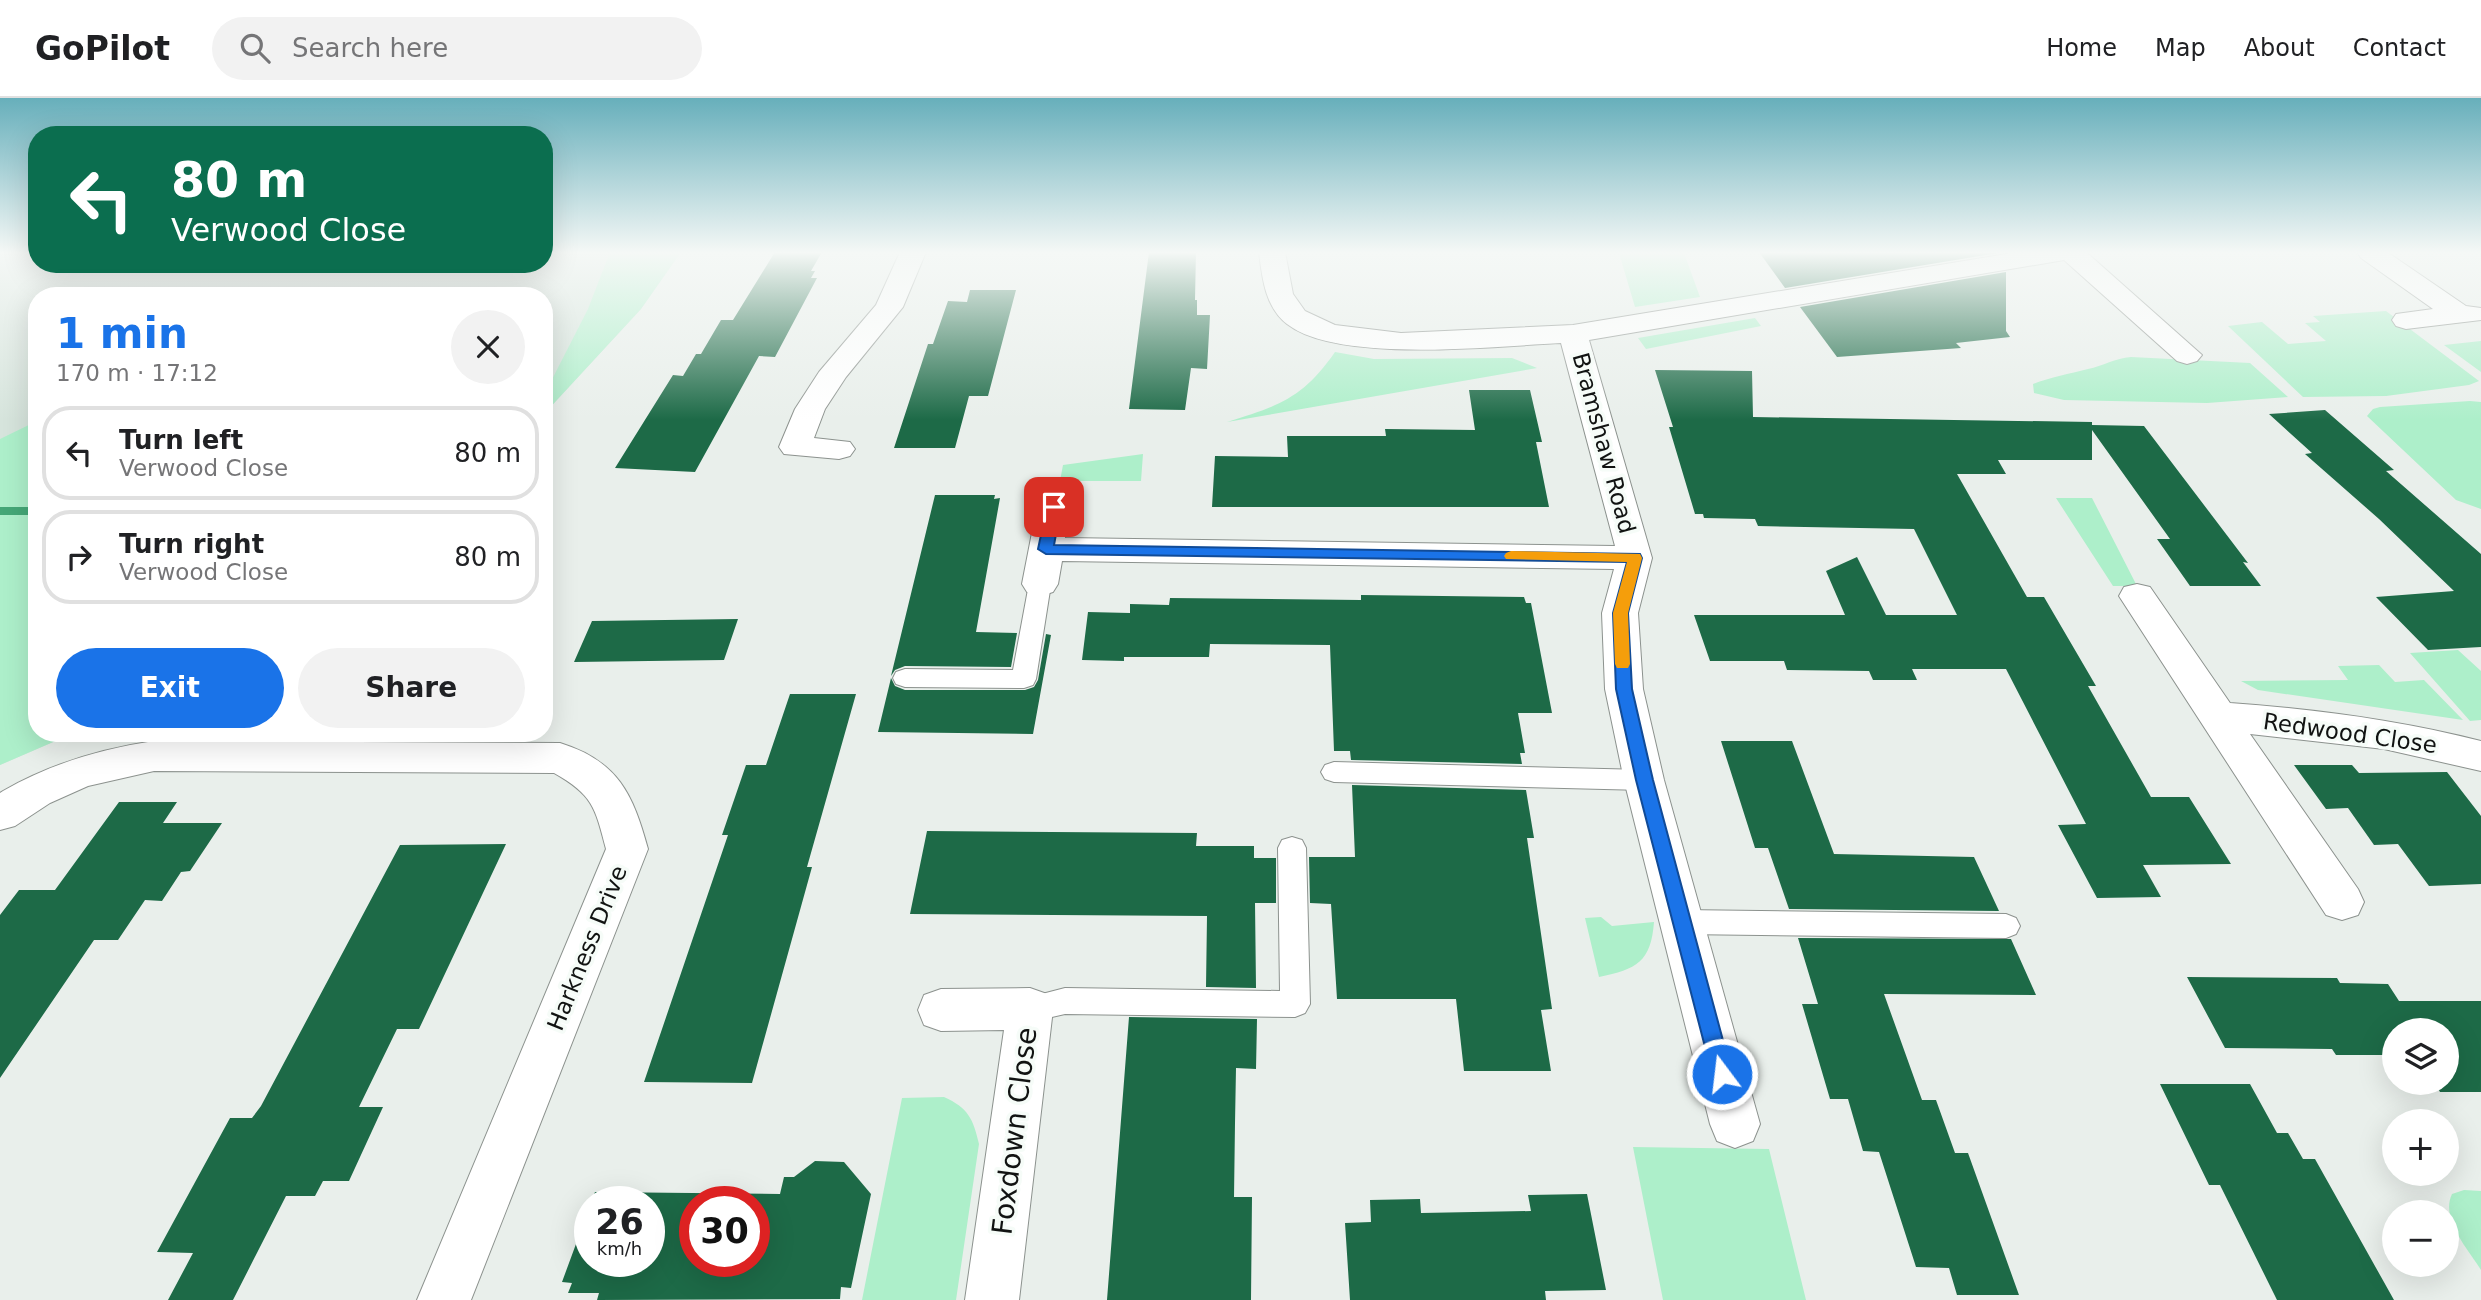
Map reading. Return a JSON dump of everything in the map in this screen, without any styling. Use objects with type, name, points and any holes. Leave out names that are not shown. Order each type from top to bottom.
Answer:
[{"type":"street","points":[[839,449],[796,447],[810,409],[834,372],[888,308]]},
{"type":"street","points":[[1287,308],[1295,317],[1310,326],[1331,333],[1401,342],[1573,334],[1729,308]]},
{"type":"street","points":[[2133,308],[2187,355]]},
{"type":"street","points":[[2406,320],[2471,314]]},
{"type":"street","name":"Bramshaw Road","points":[[1573,334],[1635,558],[1620,613],[1624,689],[1644,780],[1735,1124]]},
{"type":"street","points":[[1040,584],[1054,507]]},
{"type":"street","points":[[1046,549],[1635,558]]},
{"type":"street","name":"Redwood Close","points":[[2137,596],[2342,902]]},
{"type":"street","name":"Redwood Close","points":[[2218,717],[2295,721],[2440,745],[2481,756]]},
{"type":"street","name":"Harkness Drive","points":[[0,814],[21,798],[79,771],[116,761],[155,756],[560,758],[590,773],[614,800],[627,849],[444,1300]]},
{"type":"street","name":"Foxdown Close","points":[[941,1010],[1030,1009],[992,1300]]},
{"type":"lane","points":[[905,678],[1024,679],[1040,584]]},
{"type":"lane","points":[[1334,772],[1644,780]]},
{"type":"lane","points":[[1030,1009],[1065,1000],[1294,1004],[1292,848]]},
{"type":"lane","points":[[1682,922],[2006,926]]},
{"type":"shaded area","points":[[0,308],[28,308],[28,742],[53,742],[0,765]]},
{"type":"shaded area","points":[[553,308],[641,309],[553,404]]},
{"type":"green space","points":[[642,308],[553,404],[553,377],[588,309]]},
{"type":"green space","points":[[2386,311],[2479,381],[2469,385],[2386,396],[2303,397],[2228,326],[2262,322],[2288,344],[2326,341],[2305,323],[2320,322],[2313,316]]},
{"type":"green space","points":[[1755,318],[1761,326],[1646,349],[1638,338]]},
{"type":"green space","points":[[2481,341],[2481,372],[2444,345]]},
{"type":"green space","points":[[1335,352],[1374,359],[1512,358],[1537,368],[1227,422],[1261,411],[1288,398],[1312,380]]},
{"type":"green space","points":[[2131,357],[2250,363],[2288,397],[2207,403],[2064,400],[2034,393],[2033,384]]},
{"type":"green space","points":[[2481,402],[2481,509],[2456,500],[2367,416],[2373,409],[2380,407]]},
{"type":"green space","points":[[28,425],[28,742],[53,742],[0,765],[0,439]]},
{"type":"green space","points":[[1143,454],[1141,481],[1060,481],[1063,465]]},
{"type":"green space","points":[[2056,498],[2092,498],[2137,586],[2113,586]]},
{"type":"green space","points":[[2458,650],[2481,671],[2481,720],[2470,721],[2410,653]]},
{"type":"green space","points":[[2379,665],[2395,682],[2424,680],[2463,720],[2258,690],[2241,681],[2348,680],[2338,666]]},
{"type":"green space","points":[[1601,917],[1612,926],[1654,922],[1649,946],[1640,961],[1623,971],[1599,977],[1585,918]]},
{"type":"green space","points":[[944,1097],[959,1105],[968,1115],[979,1144],[956,1300],[862,1300],[902,1098]]},
{"type":"green space","points":[[1633,1147],[1769,1149],[1806,1300],[1663,1300]]},
{"type":"green space","points":[[2464,1190],[2481,1191],[2481,1270],[2459,1237],[2459,1200],[2450,1200],[2452,1194]]},
{"type":"building","points":[[740,308],[801,308],[775,357],[759,356],[695,472],[615,468],[673,375],[683,376],[696,354],[701,354],[721,320],[733,320]]},
{"type":"building","points":[[946,308],[1011,308],[988,396],[969,396],[955,448],[894,448],[928,344],[933,344]]},
{"type":"building","points":[[1142,308],[1197,308],[1197,315],[1210,315],[1207,369],[1191,368],[1185,410],[1129,409]]},
{"type":"building","points":[[1801,308],[2006,308],[2006,331],[2010,337],[1956,343],[1961,348],[1837,357]]},
{"type":"building","points":[[1655,370],[1752,371],[1753,417],[2092,422],[2092,425],[2144,426],[2248,563],[2243,562],[2261,586],[2190,586],[2157,539],[2170,539],[2092,430],[2092,460],[1998,460],[2006,474],[1957,474],[2027,597],[2044,597],[2096,686],[2088,686],[2151,797],[2189,797],[2231,864],[2143,865],[2161,897],[2097,898],[2058,825],[2086,824],[2006,669],[1912,669],[1917,680],[1873,680],[1869,671],[1787,670],[1784,661],[1710,661],[1694,615],[1845,615],[1826,571],[1857,557],[1886,615],[1957,615],[1914,529],[1758,526],[1755,519],[1704,518],[1703,514],[1695,514]]},
{"type":"building","points":[[1469,390],[1530,390],[1542,442],[1536,442],[1549,507],[1212,507],[1215,456],[1288,457],[1287,436],[1386,436],[1385,429],[1475,430]]},
{"type":"building","points":[[2325,410],[2394,470],[2386,471],[2481,554],[2481,647],[2428,650],[2376,597],[2454,591],[2379,519],[2305,454],[2312,453],[2269,414]]},
{"type":"building","points":[[935,495],[995,495],[994,499],[1000,498],[976,632],[1017,633],[1011,667],[905,666],[895,670],[891,676]]},
{"type":"building","points":[[1361,595],[1524,597],[1526,603],[1531,603],[1552,713],[1518,713],[1525,753],[1520,753],[1522,764],[1351,760],[1350,751],[1334,751],[1330,645],[1210,644],[1209,657],[1082,660],[1088,612],[1130,613],[1130,604],[1169,605],[1170,598],[1361,600]]},
{"type":"building","points":[[738,619],[724,660],[574,662],[592,621]]},
{"type":"building","points":[[1046,634],[1051,635],[1033,734],[878,732],[891,678],[895,686],[905,690],[1025,690],[1034,687],[1038,680]]},
{"type":"building","points":[[790,694],[856,694],[807,867],[812,867],[752,1083],[644,1082],[728,835],[722,835],[746,765],[766,765]]},
{"type":"building","points":[[1721,741],[1792,741],[1834,854],[1974,857],[1999,911],[1789,909],[1768,848],[1755,848]]},
{"type":"building","points":[[2294,765],[2352,765],[2359,773],[2447,772],[2481,816],[2481,884],[2429,886],[2398,844],[2374,845],[2348,808],[2326,809]]},
{"type":"building","points":[[1352,785],[1526,790],[1534,838],[1527,838],[1552,1009],[1541,1010],[1551,1071],[1464,1071],[1456,999],[1337,999],[1331,904],[1310,903],[1309,857],[1355,857]]},
{"type":"building","points":[[119,802],[177,802],[163,823],[222,823],[190,871],[181,872],[162,901],[145,900],[118,940],[94,940],[0,1078],[0,915],[19,890],[55,890]]},
{"type":"building","points":[[927,831],[1197,833],[1196,846],[1254,846],[1254,858],[1276,858],[1276,903],[1255,903],[1256,988],[1206,987],[1207,916],[910,914]]},
{"type":"building","points":[[506,844],[419,1029],[397,1029],[359,1107],[383,1107],[349,1181],[323,1181],[315,1196],[286,1196],[233,1300],[168,1300],[193,1253],[157,1252],[230,1118],[252,1118],[261,1106],[400,845]]},
{"type":"building","points":[[1798,938],[2011,939],[2036,995],[1884,994],[1922,1100],[1936,1100],[1955,1153],[1968,1153],[2019,1295],[1957,1295],[1949,1268],[1916,1267],[1879,1152],[1863,1151],[1848,1099],[1830,1099],[1802,1004],[1818,1004]]},
{"type":"building","points":[[2187,977],[2337,978],[2340,983],[2388,984],[2399,1001],[2481,1001],[2481,1092],[2459,1092],[2459,1018],[2382,1018],[2382,1055],[2336,1055],[2332,1049],[2225,1048]]},
{"type":"building","points":[[1129,1017],[1257,1019],[1256,1069],[1236,1068],[1234,1197],[1252,1197],[1251,1300],[1107,1300]]},
{"type":"building","points":[[2160,1084],[2250,1084],[2277,1133],[2288,1133],[2303,1159],[2315,1159],[2394,1300],[2277,1300],[2220,1185],[2209,1185]]},
{"type":"building","points":[[815,1161],[844,1162],[871,1194],[851,1288],[841,1287],[840,1299],[597,1300],[599,1293],[568,1293],[572,1283],[562,1282],[574,1249],[574,1277],[665,1277],[665,1193],[679,1193],[679,1277],[770,1277],[770,1194],[780,1194],[784,1177],[794,1177]]},
{"type":"building","points":[[1587,1194],[1606,1290],[1545,1291],[1546,1300],[1350,1300],[1345,1223],[1371,1222],[1370,1200],[1420,1199],[1421,1213],[1531,1211],[1528,1195]]},
{"type":"waterway","points":[[0,511],[28,511]]},
{"type":"slow traffic","points":[[1511,556],[1635,558],[1620,613],[1623,664]]},
{"type":"route","points":[[1054,507],[1046,549],[1635,558],[1620,613],[1624,689],[1644,780],[1722,1074]]}]
